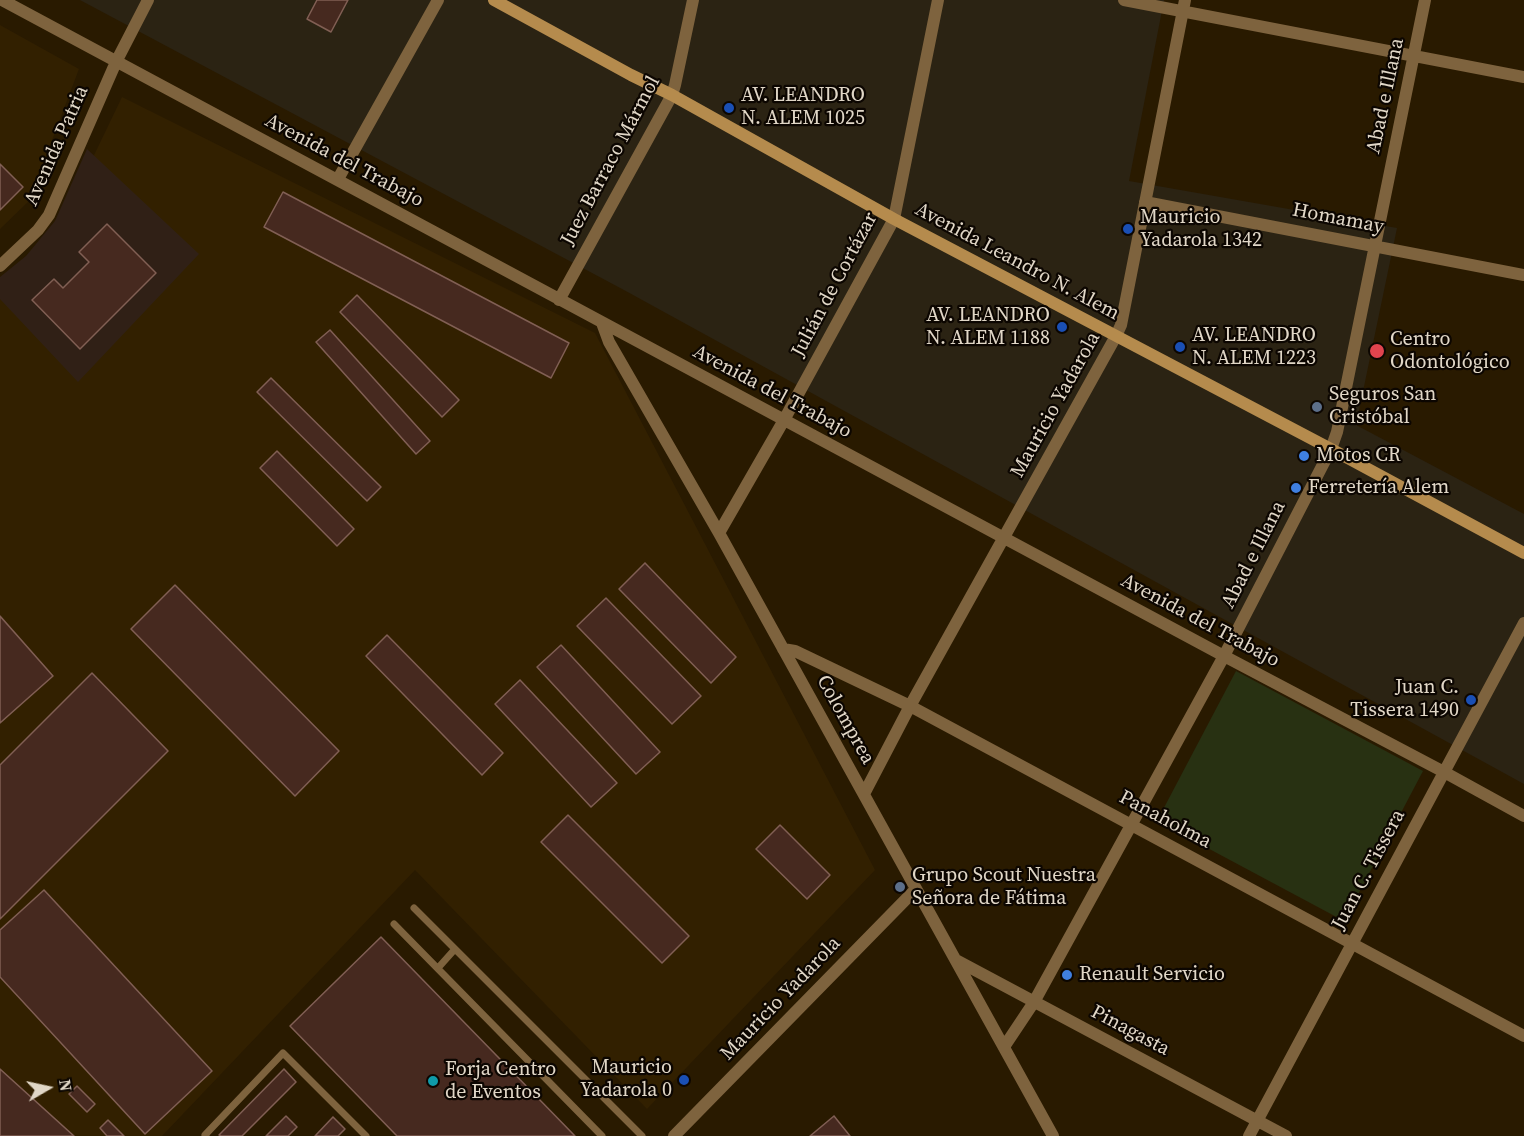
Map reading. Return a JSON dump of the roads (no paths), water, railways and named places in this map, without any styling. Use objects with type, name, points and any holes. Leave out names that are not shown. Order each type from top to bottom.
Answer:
[{"type":"main road","name":"Avenida Leandro N. Alem","points":[[494,0],[672,95],[894,219],[1524,553]]},
{"type":"street","name":"Avenida del Trabajo","points":[[2,0],[1524,816]]},
{"type":"street","name":"Avenida Patria","points":[[0,266],[38,230],[49,214],[116,62],[148,0]]},
{"type":"street","points":[[338,179],[438,0]]},
{"type":"street","name":"Juez Barraco Mármol","points":[[559,300],[672,95],[693,0]]},
{"type":"street","name":"Julián de Cortázar","points":[[719,533],[894,219],[938,0]]},
{"type":"street","points":[[1124,0],[1184,6],[1414,56],[1524,77]]},
{"type":"street","name":"Abad e Illana","points":[[1004,1047],[1034,1002],[1224,656],[1331,449],[1337,432],[1425,0]]},
{"type":"street","name":"Mauricio Yadarola","points":[[864,794],[910,706],[1116,336],[1184,6]]},
{"type":"street","name":"Homamay","points":[[1145,202],[1524,275]]},
{"type":"street","name":"Colomprea","points":[[602,323],[609,342],[719,533],[1053,1136]]},
{"type":"street","name":"Juan C. Tissera","points":[[1249,1136],[1524,623]]},
{"type":"street","name":"Panaholma","points":[[783,649],[795,651],[910,706],[1524,1036]]},
{"type":"street","name":"Mauricio Yadarola","points":[[674,1136],[916,889]]},
{"type":"street","name":"Pinagasta","points":[[956,960],[1286,1136]]},
{"type":"lane","points":[[414,908],[642,1136]]},
{"type":"lane","points":[[394,924],[602,1136]]},
{"type":"lane","points":[[438,968],[455,949]]},
{"type":"lane","points":[[206,1136],[283,1053],[366,1136]]},
{"type":"place","name":"AV. LEANDRO N. ALEM 1025","points":[[729,108]]},
{"type":"place","name":"Mauricio Yadarola 1342","points":[[1128,229]]},
{"type":"place","name":"AV. LEANDRO N. ALEM 1188","points":[[1062,327]]},
{"type":"place","name":"AV. LEANDRO N. ALEM 1223","points":[[1180,347]]},
{"type":"place","name":"Centro Odontológico","points":[[1377,351]]},
{"type":"place","name":"Seguros San Cristóbal","points":[[1317,407]]},
{"type":"place","name":"Motos CR","points":[[1304,456]]},
{"type":"place","name":"Ferretería Alem","points":[[1296,488]]},
{"type":"place","name":"Juan C. Tissera 1490","points":[[1471,700]]},
{"type":"place","name":"Grupo Scout Nuestra Señora de Fátima","points":[[900,887]]},
{"type":"place","name":"Renault Servicio","points":[[1067,975]]},
{"type":"place","name":"Mauricio Yadarola 0","points":[[684,1080]]},
{"type":"place","name":"Forja Centro de Eventos","points":[[433,1081]]}]
